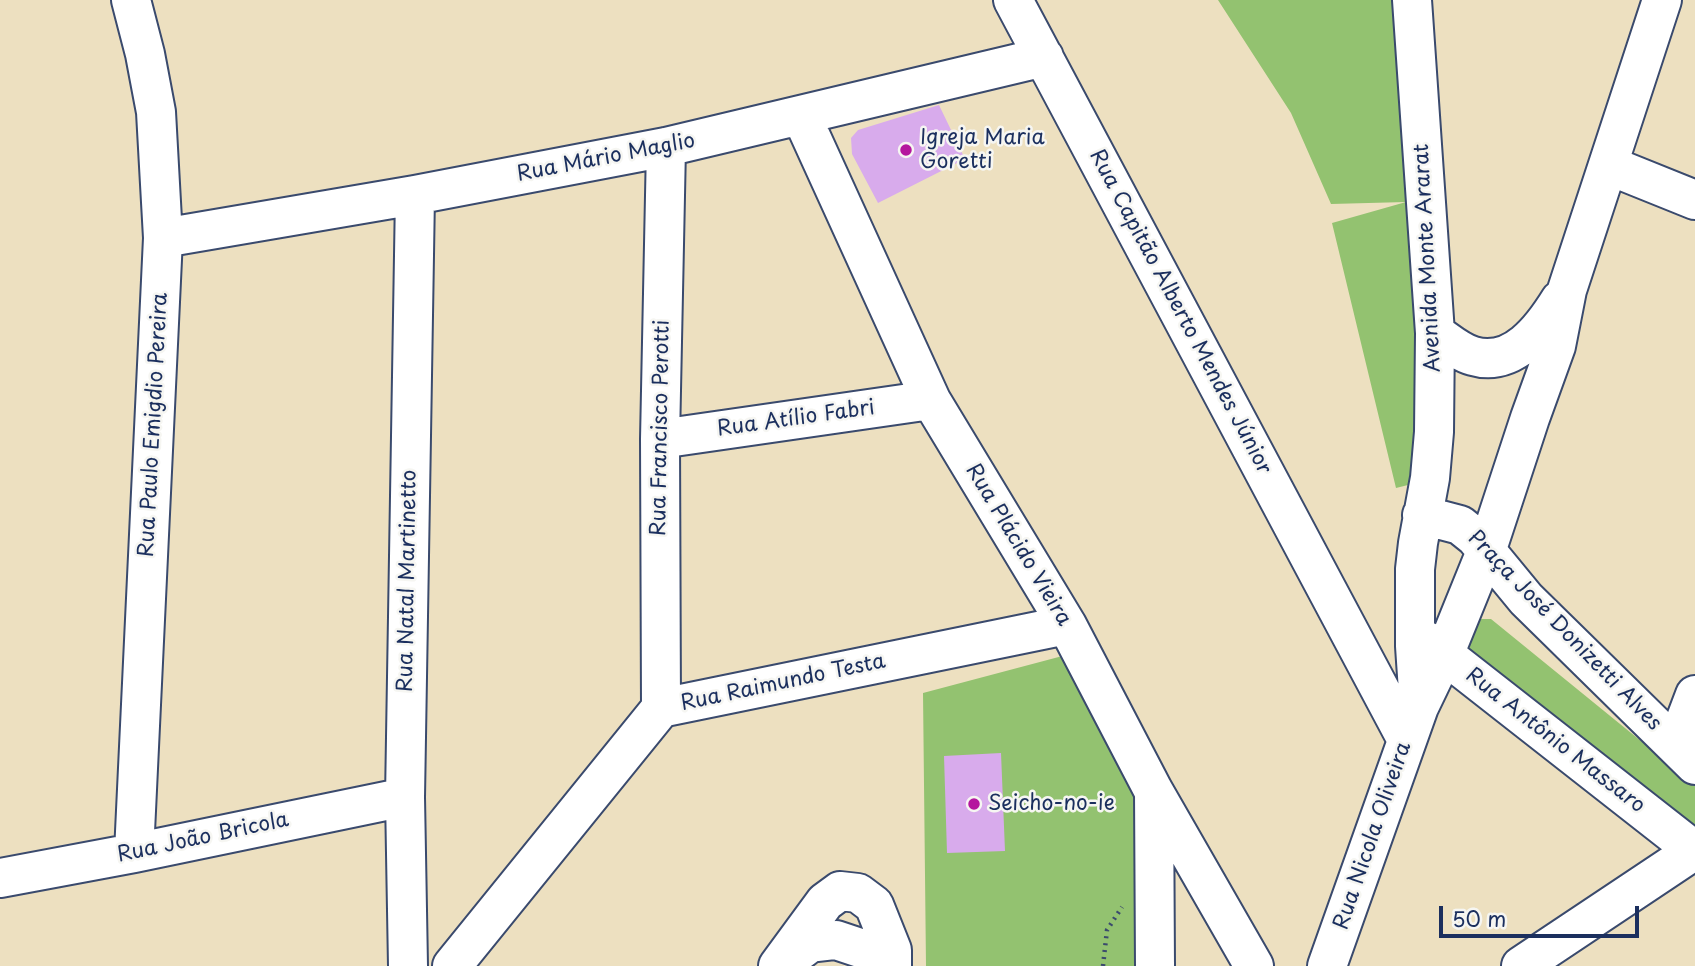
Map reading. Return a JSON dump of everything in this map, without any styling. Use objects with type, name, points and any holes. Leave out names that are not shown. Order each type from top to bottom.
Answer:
[{"type":"street","name":"Rua Paulo Emigdio Pereira","points":[[131,0],[156,112],[163,238],[134,853]]},
{"type":"street","name":"Rua Capitão Alberto Mendes Júnior","points":[[1013,0],[1346,625],[1413,723]]},
{"type":"street","name":"Avenida Monte Ararat","points":[[1412,0],[1435,333],[1434,432],[1430,478],[1422,515]]},
{"type":"street","points":[[1435,333],[1461,351],[1475,357],[1490,358],[1522,347],[1549,318],[1567,290],[1662,0]]},
{"type":"street","name":"Rua Mário Maglio","points":[[163,238],[415,195],[666,147],[1044,57]]},
{"type":"street","name":"Rua Plácido Vieira","points":[[801,115],[931,400],[1066,625],[1153,790],[1254,966]]},
{"type":"street","name":"Rua Francisco Perotti","points":[[661,708],[660,439],[666,147]]},
{"type":"street","points":[[1608,165],[1695,200]]},
{"type":"street","name":"Rua Natal Martinetto","points":[[408,966],[405,797],[415,195]]},
{"type":"street","name":"Rua Nicola Oliveira","points":[[1425,644],[1466,605],[1556,346],[1567,290]]},
{"type":"street","name":"Rua Atílio Fabri","points":[[660,439],[931,400]]},
{"type":"street","name":"Rua Nicola Oliveira","points":[[1327,966],[1413,723],[1425,644],[1414,589],[1422,515]]},
{"type":"street","name":"Praça José Donizetti Alves","points":[[1422,515],[1460,525],[1475,537],[1526,599],[1685,755]]},
{"type":"street","points":[[1414,589],[1438,606],[1466,605]]},
{"type":"street","name":"Rua Raimundo Testa","points":[[452,966],[661,708],[1066,625]]},
{"type":"street","name":"Rua Capitão Alberto Mendes Júnior","points":[[1346,625],[1380,646],[1397,648],[1425,644]]},
{"type":"street","name":"Rua Antônio Massaro","points":[[1425,644],[1695,851]]},
{"type":"street","points":[[1685,755],[1695,695]]},
{"type":"street","points":[[1153,790],[1155,966]]},
{"type":"street","name":"Rua João Bricola","points":[[0,878],[405,797]]},
{"type":"street","points":[[1521,966],[1695,851]]},
{"type":"street","points":[[779,966],[825,902],[840,891],[858,893],[874,905],[892,950],[892,966]]},
{"type":"street","points":[[779,966],[810,943],[836,940],[866,950],[881,966]]},
{"type":"path","points":[[1103,966],[1107,930]]},
{"type":"green space","points":[[1218,0],[1393,0],[1413,201],[1420,482],[1396,488],[1332,223],[1406,202],[1331,204],[1291,113]]},
{"type":"green space","points":[[1478,619],[1491,619],[1695,785],[1695,845],[1459,659]]},
{"type":"green space","points":[[1070,654],[1143,789],[1139,966],[926,966],[923,693]]},
{"type":"building","name":"Igreja Maria Goretti","points":[[939,105],[965,159],[878,203],[852,154],[851,138],[858,130]]},
{"type":"building","name":"Seicho-no-ie","points":[[1001,753],[1005,851],[947,853],[944,756]]},
{"type":"place","name":"Igreja Maria Goretti","points":[[906,150]]},
{"type":"place","name":"Seicho-no-ie","points":[[974,804]]}]
